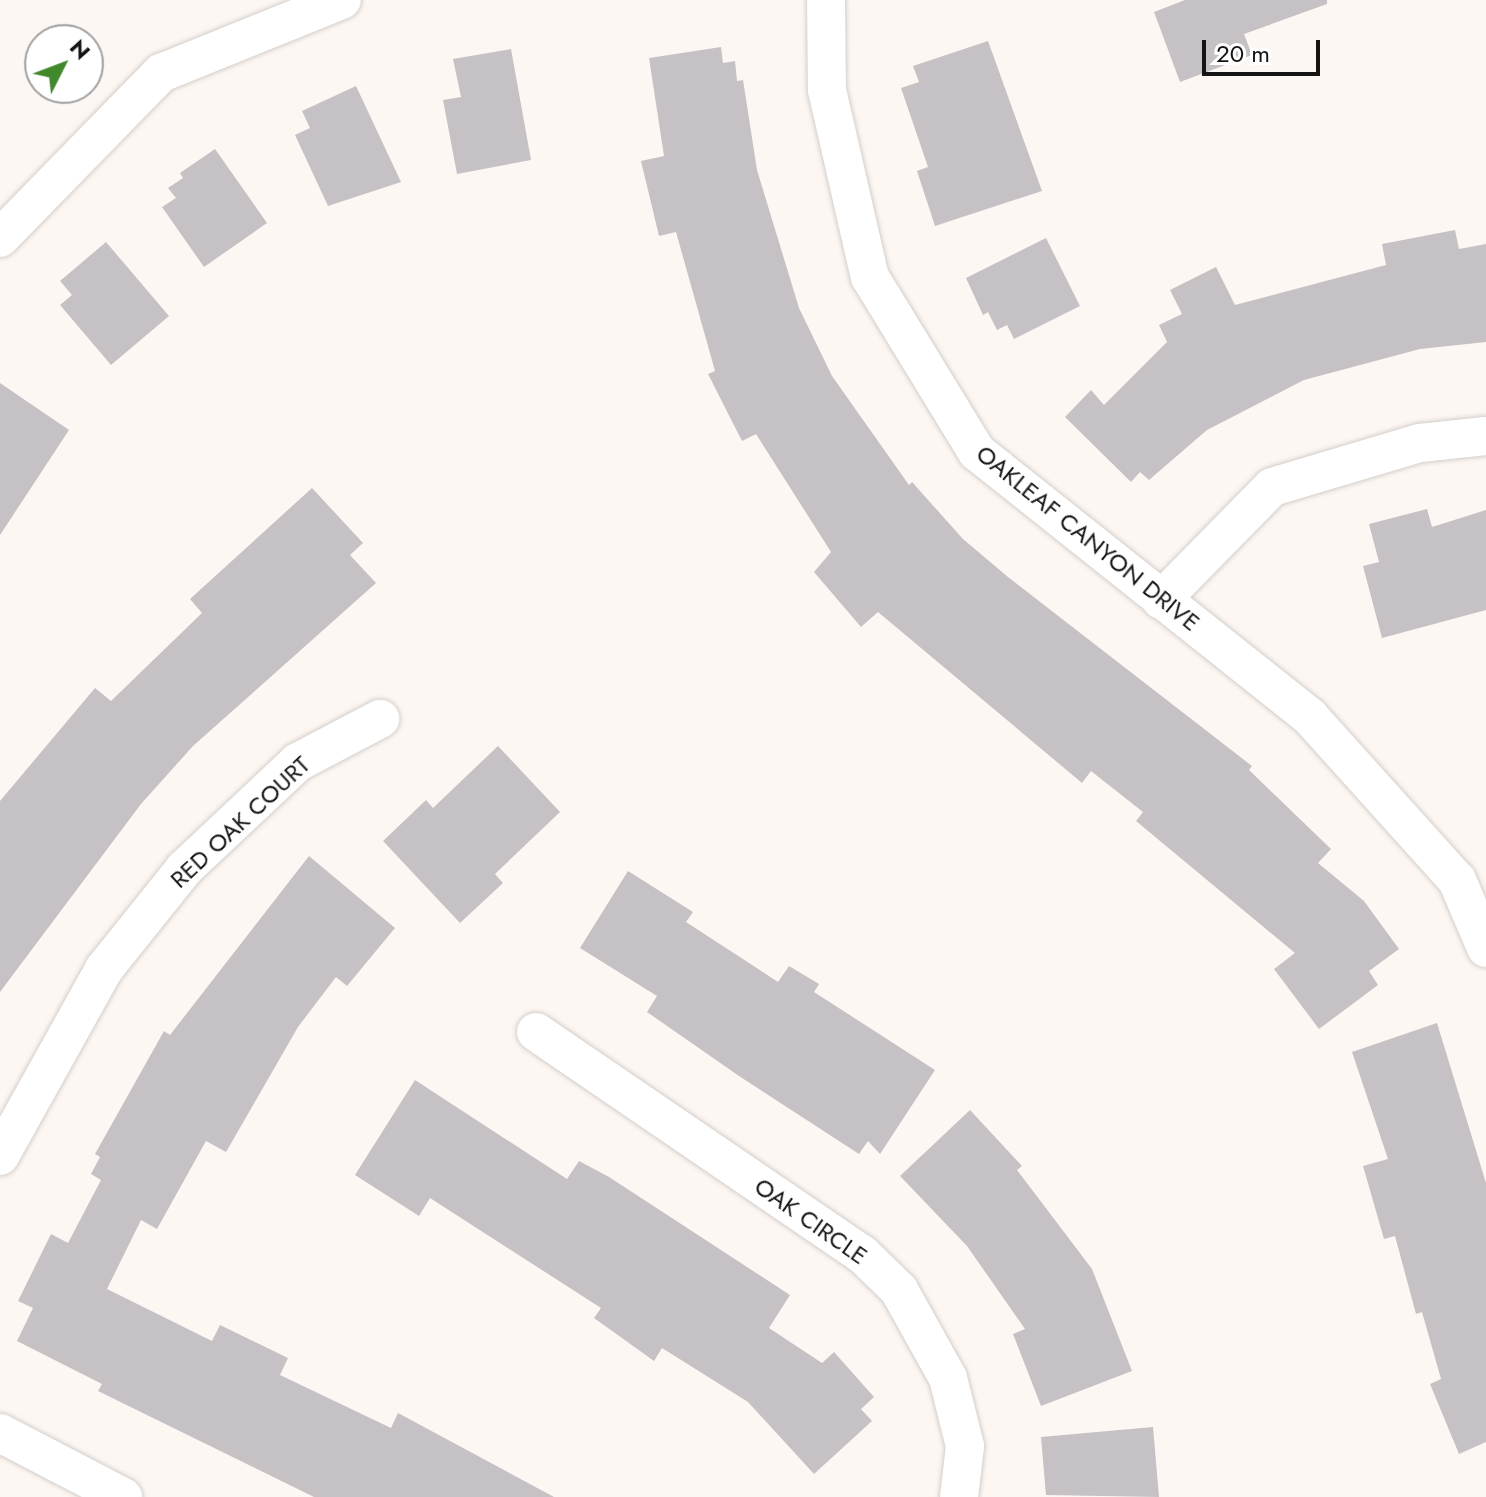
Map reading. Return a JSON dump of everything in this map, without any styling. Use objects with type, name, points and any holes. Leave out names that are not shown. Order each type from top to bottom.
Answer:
[{"type":"street","points":[[0,238],[161,73],[342,0]]},
{"type":"street","name":"OAKLEAF CANYON DRIVE","points":[[826,0],[827,90],[870,277],[977,452],[1310,717],[1457,880],[1486,948]]},
{"type":"street","points":[[1161,600],[1272,487],[1420,443],[1486,436]]},
{"type":"street","name":"RED OAK COURT","points":[[0,1156],[104,969],[184,869],[298,762],[380,719]]},
{"type":"street","name":"OAK CIRCLE","points":[[536,1032],[862,1254],[899,1290],[948,1378],[965,1446],[959,1497]]},
{"type":"street","points":[[0,1433],[123,1497]]},
{"type":"building","points":[[1185,0],[1327,0],[1327,4],[1244,34],[1252,55],[1180,82],[1154,12]]},
{"type":"building","points":[[988,41],[1042,191],[935,226],[917,171],[928,167],[901,88],[919,82],[913,66]]},
{"type":"building","points":[[721,47],[723,63],[735,61],[737,81],[743,80],[757,170],[799,308],[832,376],[909,485],[912,482],[963,539],[1008,577],[1252,766],[1249,770],[1331,849],[1318,863],[1364,901],[1399,949],[1369,971],[1378,985],[1319,1029],[1274,969],[1295,953],[1136,821],[1143,812],[1091,771],[1082,783],[878,612],[861,627],[814,572],[831,552],[756,434],[742,441],[708,374],[715,371],[676,232],[659,236],[641,161],[664,156],[649,58]]},
{"type":"building","points":[[511,49],[531,160],[457,174],[443,100],[461,97],[453,59]]},
{"type":"building","points":[[356,86],[401,182],[328,206],[295,135],[310,128],[302,111]]},
{"type":"building","points":[[215,149],[267,223],[204,267],[162,207],[176,198],[168,188],[183,178],[180,173]]},
{"type":"building","points":[[1455,230],[1459,249],[1486,244],[1486,342],[1420,349],[1304,380],[1207,430],[1149,480],[1140,472],[1131,482],[1065,417],[1091,390],[1104,405],[1167,342],[1159,325],[1182,314],[1170,290],[1216,267],[1235,305],[1386,265],[1382,244]]},
{"type":"building","points":[[1046,238],[1080,306],[1014,339],[1007,325],[997,330],[988,312],[983,315],[966,278]]},
{"type":"building","points":[[106,242],[169,316],[111,365],[60,305],[72,295],[60,281]]},
{"type":"building","points":[[0,383],[69,430],[0,535]]},
{"type":"building","points":[[312,488],[363,543],[350,555],[376,583],[193,746],[141,804],[0,992],[0,801],[95,688],[111,701],[202,613],[190,599]]},
{"type":"building","points":[[1427,509],[1432,527],[1486,510],[1486,610],[1382,638],[1363,566],[1379,562],[1369,524]]},
{"type":"building","points":[[498,746],[560,812],[495,874],[503,883],[460,923],[383,841],[426,800],[433,808]]},
{"type":"building","points":[[309,856],[395,928],[347,986],[336,977],[298,1027],[226,1152],[206,1141],[157,1229],[141,1220],[107,1289],[212,1341],[220,1325],[288,1358],[280,1375],[391,1428],[398,1413],[554,1497],[314,1497],[98,1391],[102,1384],[17,1341],[33,1308],[18,1301],[51,1234],[68,1243],[101,1180],[91,1174],[100,1157],[95,1154],[164,1031],[170,1035]]},
{"type":"building","points":[[628,871],[693,912],[686,922],[778,982],[789,966],[819,984],[814,992],[935,1070],[880,1154],[868,1141],[859,1154],[739,1076],[647,1012],[657,996],[580,948]]},
{"type":"building","points":[[1437,1023],[1486,1183],[1486,1442],[1459,1454],[1430,1384],[1441,1379],[1422,1312],[1416,1314],[1395,1236],[1384,1239],[1363,1166],[1388,1159],[1352,1052]]},
{"type":"building","points":[[415,1080],[567,1179],[579,1161],[609,1177],[790,1295],[769,1328],[822,1363],[834,1352],[874,1397],[861,1409],[872,1421],[814,1474],[748,1402],[662,1348],[654,1361],[594,1318],[601,1308],[430,1198],[419,1216],[355,1175]]},
{"type":"building","points":[[970,1110],[1022,1166],[1017,1170],[1092,1269],[1132,1371],[1041,1406],[1013,1334],[1025,1329],[967,1246],[900,1176]]},
{"type":"building","points":[[1153,1427],[1159,1497],[1046,1495],[1041,1437]]}]
